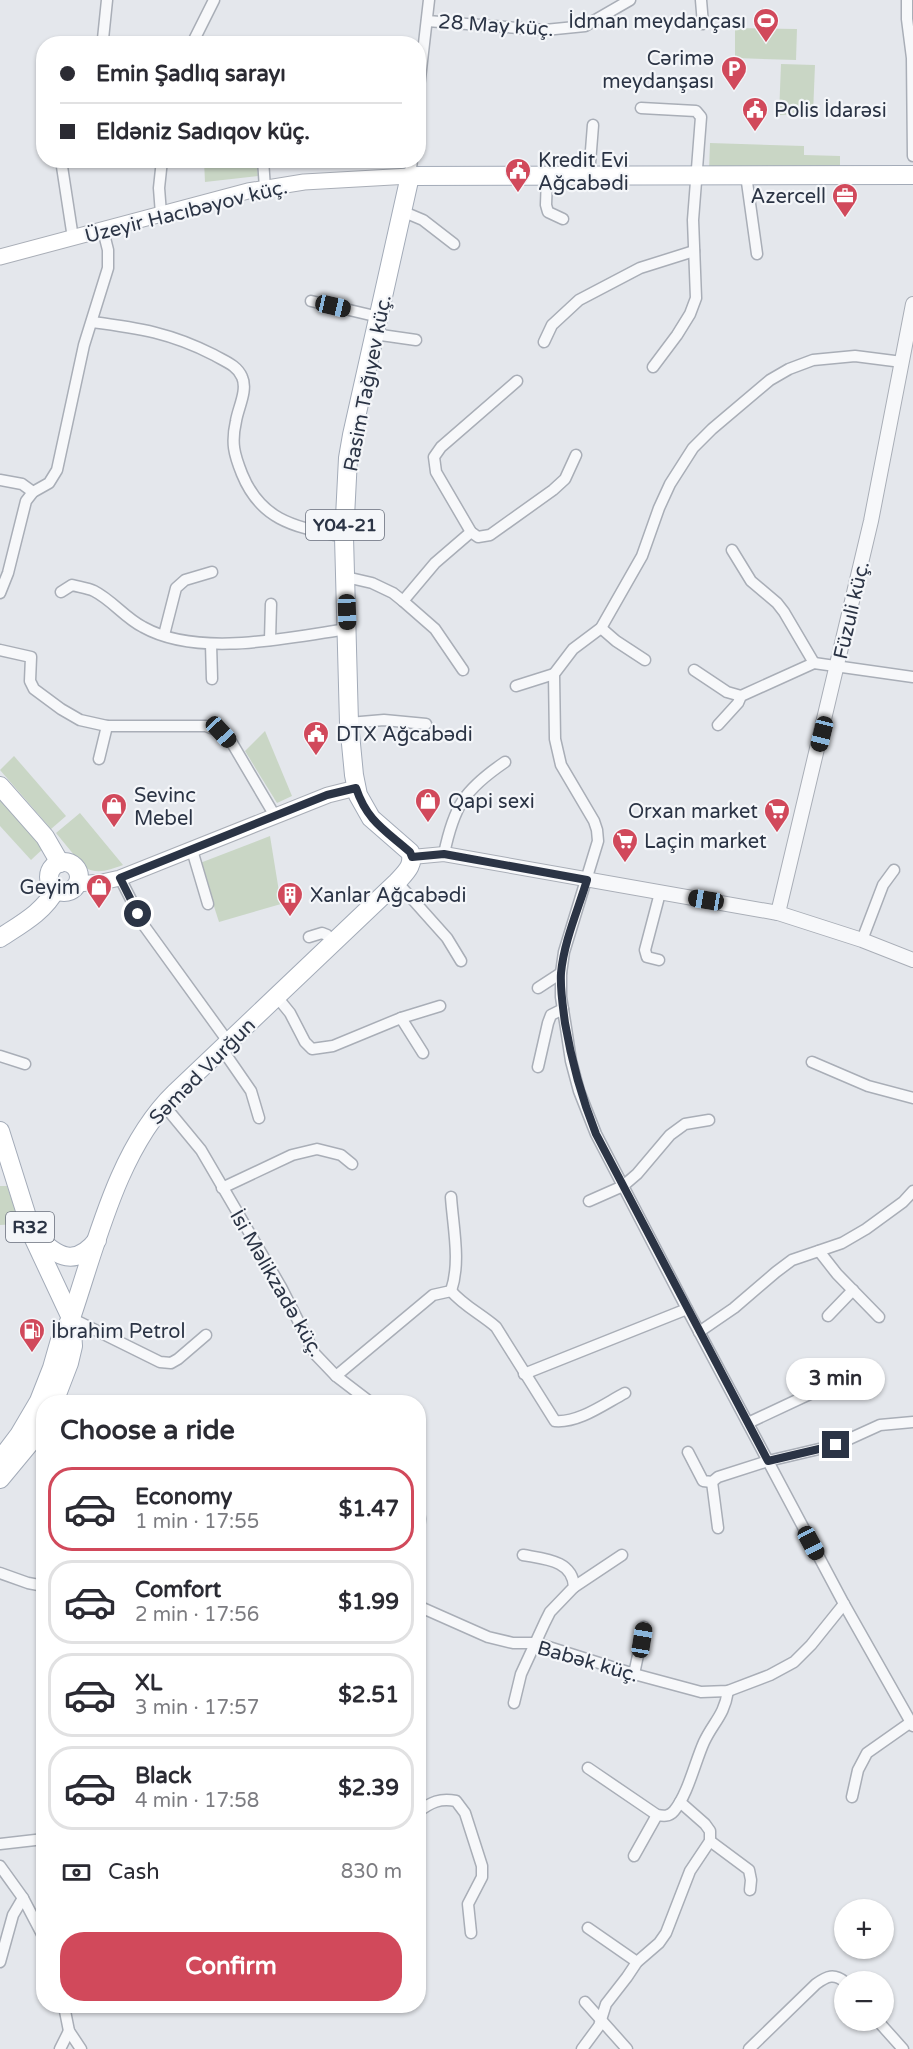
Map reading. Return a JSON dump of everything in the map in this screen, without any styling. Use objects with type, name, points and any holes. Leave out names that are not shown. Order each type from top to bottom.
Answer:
[{"type":"main road","name":"Üzeyir Hacıbəyov küç.","points":[[0,257],[265,188],[411,168],[547,176],[913,175]]},
{"type":"main road","name":"Rasim Tağıyev küç.","points":[[411,168],[404,212],[376,326],[348,458],[344,537],[349,723],[356,788],[371,818],[410,852],[412,857]]},
{"type":"main road","points":[[0,786],[45,837],[60,863]]},
{"type":"main road","points":[[77,884],[78,874],[74,866],[70,863],[60,863],[54,866],[50,875],[51,883],[61,891],[70,890],[77,884],[120,878],[327,795],[356,788]]},
{"type":"main road","name":"Səməd Vurğun","points":[[41,1395],[120,1177],[142,1134],[163,1104],[397,882],[411,865],[412,857]]},
{"type":"main road","points":[[0,938],[41,910],[51,900],[56,889]]},
{"type":"main road","name":"R32","points":[[0,1131],[29,1224],[71,1318]]},
{"type":"main road","points":[[29,1224],[47,1247],[64,1256],[82,1255],[89,1251],[98,1239]]},
{"type":"main road","points":[[57,1395],[73,1346],[71,1318]]},
{"type":"main road","name":"Səməd Vurğun","points":[[0,1460],[19,1436],[36,1406]]},
{"type":"main road","points":[[0,1479],[36,1437]]},
{"type":"street","points":[[103,36],[107,0]]},
{"type":"street","points":[[196,36],[214,0]]},
{"type":"street","name":"28 May küç.","points":[[425,36],[429,0]]},
{"type":"street","name":"28 May küç.","points":[[427,21],[564,30],[585,26],[630,0]]},
{"type":"street","points":[[701,0],[703,24]]},
{"type":"street","points":[[907,0],[912,58],[913,156]]},
{"type":"street","points":[[641,108],[696,111],[701,117],[693,220],[696,298],[690,314],[653,367]]},
{"type":"street","points":[[589,176],[593,125]]},
{"type":"street","points":[[62,168],[73,238]]},
{"type":"street","points":[[161,168],[159,188],[161,214]]},
{"type":"street","points":[[264,168],[265,188]]},
{"type":"street","points":[[746,175],[757,254]]},
{"type":"street","points":[[547,176],[546,205],[548,212],[562,219]]},
{"type":"street","points":[[404,212],[423,220],[454,244]]},
{"type":"street","points":[[0,593],[8,573],[26,501],[33,492],[49,483],[57,470],[84,345],[108,268],[108,250],[103,230]]},
{"type":"street","points":[[544,342],[552,325],[579,300],[640,268],[694,251]]},
{"type":"street","points":[[311,301],[416,340]]},
{"type":"street","name":"Füzuli küç.","points":[[778,913],[871,521],[912,312]]},
{"type":"street","points":[[92,322],[160,333],[187,341],[234,365],[243,378],[244,392],[236,421],[234,453],[251,493],[275,517],[294,526],[344,537]]},
{"type":"street","points":[[516,686],[554,674],[573,649],[601,628],[642,556],[670,484],[693,448],[712,429],[771,380],[789,369],[813,360],[855,356],[902,362]]},
{"type":"street","points":[[517,381],[441,447],[434,457],[436,472],[471,532],[478,537],[490,536],[553,490],[566,479],[576,455]]},
{"type":"street","points":[[0,480],[22,484],[33,492]]},
{"type":"street","points":[[403,601],[435,563],[471,532]]},
{"type":"street","points":[[732,550],[751,581],[784,612],[813,663]]},
{"type":"street","points":[[164,635],[176,588],[185,580],[212,572]]},
{"type":"street","points":[[346,577],[372,583],[393,593],[435,629],[463,670]]},
{"type":"street","points":[[61,592],[72,585],[95,591],[143,627],[177,639],[211,644],[270,640],[347,629]]},
{"type":"street","points":[[270,640],[271,604]]},
{"type":"street","points":[[601,628],[645,660]]},
{"type":"street","points":[[211,644],[212,679]]},
{"type":"street","points":[[0,650],[31,657],[30,681],[34,690],[61,710],[80,720],[107,726],[206,726],[221,732],[232,743],[275,816]]},
{"type":"street","points":[[694,670],[727,692],[741,696],[813,663],[913,677]]},
{"type":"street","points":[[554,674],[555,740],[561,765],[594,821],[598,841],[564,952],[561,974],[563,1008],[571,1061],[579,1091],[596,1134],[844,1604],[912,1724],[867,1753],[858,1770],[852,1797]]},
{"type":"street","points":[[718,725],[738,703],[741,696]]},
{"type":"street","points":[[349,723],[384,720],[426,724]]},
{"type":"street","points":[[99,759],[107,726]]},
{"type":"street","points":[[444,854],[450,826],[458,807],[481,778],[506,762]]},
{"type":"street","points":[[192,850],[208,904]]},
{"type":"street","points":[[412,857],[444,854],[778,913],[862,940],[913,960]]},
{"type":"street","points":[[862,940],[883,885],[894,870]]},
{"type":"street","points":[[120,878],[145,927],[225,1046],[251,1091],[259,1118]]},
{"type":"street","points":[[397,882],[447,938],[461,960]]},
{"type":"street","points":[[659,960],[647,957],[645,950],[660,892]]},
{"type":"street","points":[[309,937],[322,933],[333,942]]},
{"type":"street","points":[[538,988],[561,974]]},
{"type":"street","points":[[277,997],[290,1014],[305,1042],[312,1049],[333,1046],[401,1018],[440,1006]]},
{"type":"street","points":[[538,1067],[551,1015],[563,1008]]},
{"type":"street","points":[[401,1018],[423,1053]]},
{"type":"street","points":[[0,1056],[25,1064]]},
{"type":"street","points":[[812,1062],[868,1086],[913,1098]]},
{"type":"street","name":"İsi Məlikzadə küç.","points":[[163,1104],[201,1150],[281,1287],[315,1354],[336,1376],[361,1395]]},
{"type":"street","points":[[590,1201],[623,1186],[637,1174],[669,1135],[685,1124],[709,1120]]},
{"type":"street","name":"İsi Məlikzadə küç.","points":[[222,1188],[292,1155],[317,1149],[341,1155],[352,1164]]},
{"type":"street","points":[[699,1332],[734,1308],[792,1260],[842,1243],[903,1202],[913,1191]]},
{"type":"street","points":[[452,1197],[456,1278],[451,1291],[462,1304],[483,1316],[496,1327],[555,1421],[563,1422],[576,1418],[625,1393]]},
{"type":"street","points":[[819,1251],[879,1317]]},
{"type":"street","points":[[828,1317],[853,1290]]},
{"type":"street","name":"İsi Məlikzadə küç.","points":[[336,1376],[433,1295],[451,1291]]},
{"type":"street","points":[[524,1374],[687,1309]]},
{"type":"street","points":[[71,1318],[160,1362],[171,1363],[178,1359],[206,1335]]},
{"type":"street","points":[[748,1424],[812,1393]]},
{"type":"street","points":[[688,1452],[703,1481],[712,1482],[718,1477],[768,1461],[836,1445],[880,1425],[913,1422]]},
{"type":"street","points":[[712,1482],[718,1528]]},
{"type":"street","points":[[523,1555],[558,1562],[574,1578],[574,1587]]},
{"type":"street","points":[[514,1703],[521,1674],[550,1612],[574,1587],[622,1555]]},
{"type":"street","points":[[0,1573],[36,1584]]},
{"type":"street","name":"Babək küç.","points":[[426,1610],[488,1637],[513,1643],[536,1643],[634,1674],[701,1692],[728,1691],[770,1675],[794,1662],[811,1646],[844,1604]]},
{"type":"street","points":[[634,1674],[644,1627]]},
{"type":"street","points":[[588,1768],[657,1815],[665,1816],[672,1813],[680,1802],[705,1740],[720,1716],[728,1691]]},
{"type":"street","points":[[903,1707],[913,1700]]},
{"type":"street","points":[[426,1806],[432,1802],[445,1799],[456,1801],[465,1813],[482,1866],[482,1877],[468,1904],[471,1933]]},
{"type":"street","points":[[582,2049],[599,2026],[606,2004],[637,1962],[659,1943],[666,1933],[690,1871],[710,1841],[710,1831],[705,1824],[680,1802]]},
{"type":"street","points":[[634,1856],[657,1815]]},
{"type":"street","points":[[0,1844],[36,1840]]},
{"type":"street","points":[[710,1841],[749,1870],[750,1890]]},
{"type":"street","points":[[0,1866],[23,1898],[36,1923]]},
{"type":"street","points":[[0,1962],[13,1916],[23,1898]]},
{"type":"street","points":[[30,1911],[36,1911]]},
{"type":"street","points":[[588,1928],[637,1962]]},
{"type":"street","points":[[749,2049],[816,1984],[826,1976],[834,1976]]},
{"type":"street","points":[[585,2002],[627,2049]]},
{"type":"street","points":[[65,2013],[69,2031],[81,2049]]},
{"type":"street","points":[[60,2049],[69,2031]]},
{"type":"street","points":[[887,2031],[903,2049]]},
{"type":"green space","name":"İdman meydançası","points":[[735,28],[797,29],[796,60],[735,58]]},
{"type":"green space","points":[[781,64],[815,65],[813,114],[779,115]]},
{"type":"green space","points":[[710,143],[804,146],[804,155],[840,156],[840,169],[709,170]]},
{"type":"green space","points":[[204,168],[257,168],[258,176],[205,182]]},
{"type":"green space","points":[[265,731],[292,796],[277,803],[245,751]]},
{"type":"green space","points":[[14,756],[66,816],[51,829],[0,770]]},
{"type":"green space","points":[[0,795],[47,845],[31,860],[0,826]]},
{"type":"green space","points":[[80,813],[123,865],[98,871],[84,867],[56,833]]},
{"type":"green space","points":[[270,836],[281,904],[219,922],[200,863]]},
{"type":"green space","points":[[0,1186],[7,1186],[20,1224],[0,1225]]},
{"type":"place","name":"İdman meydançası","points":[[766,44]]},
{"type":"place","name":"Cərimə meydanşası","points":[[734,92]]},
{"type":"place","name":"Polis İdarəsi","points":[[755,133]]},
{"type":"place","name":"Kredit Evi Ağcabədi","points":[[518,194]]},
{"type":"place","name":"Azercell","points":[[845,219]]},
{"type":"place","name":"DTX Ağcabədi","points":[[316,757]]},
{"type":"place","name":"Qapi sexi","points":[[428,824]]},
{"type":"place","name":"Sevinc Mebel","points":[[114,829]]},
{"type":"place","name":"Orxan market","points":[[777,834]]},
{"type":"place","name":"Laçin market","points":[[625,864]]},
{"type":"place","name":"Geyim","points":[[99,910]]},
{"type":"place","name":"Xanlar Ağcabədi","points":[[290,918]]},
{"type":"place","name":"İbrahim Petrol","points":[[32,1354]]},
{"type":"route","points":[[138,914],[120,878],[327,795],[356,788],[371,818],[410,852],[412,857],[444,854],[587,880],[564,952],[561,997],[571,1061],[579,1091],[596,1134],[768,1461],[836,1445]]}]
